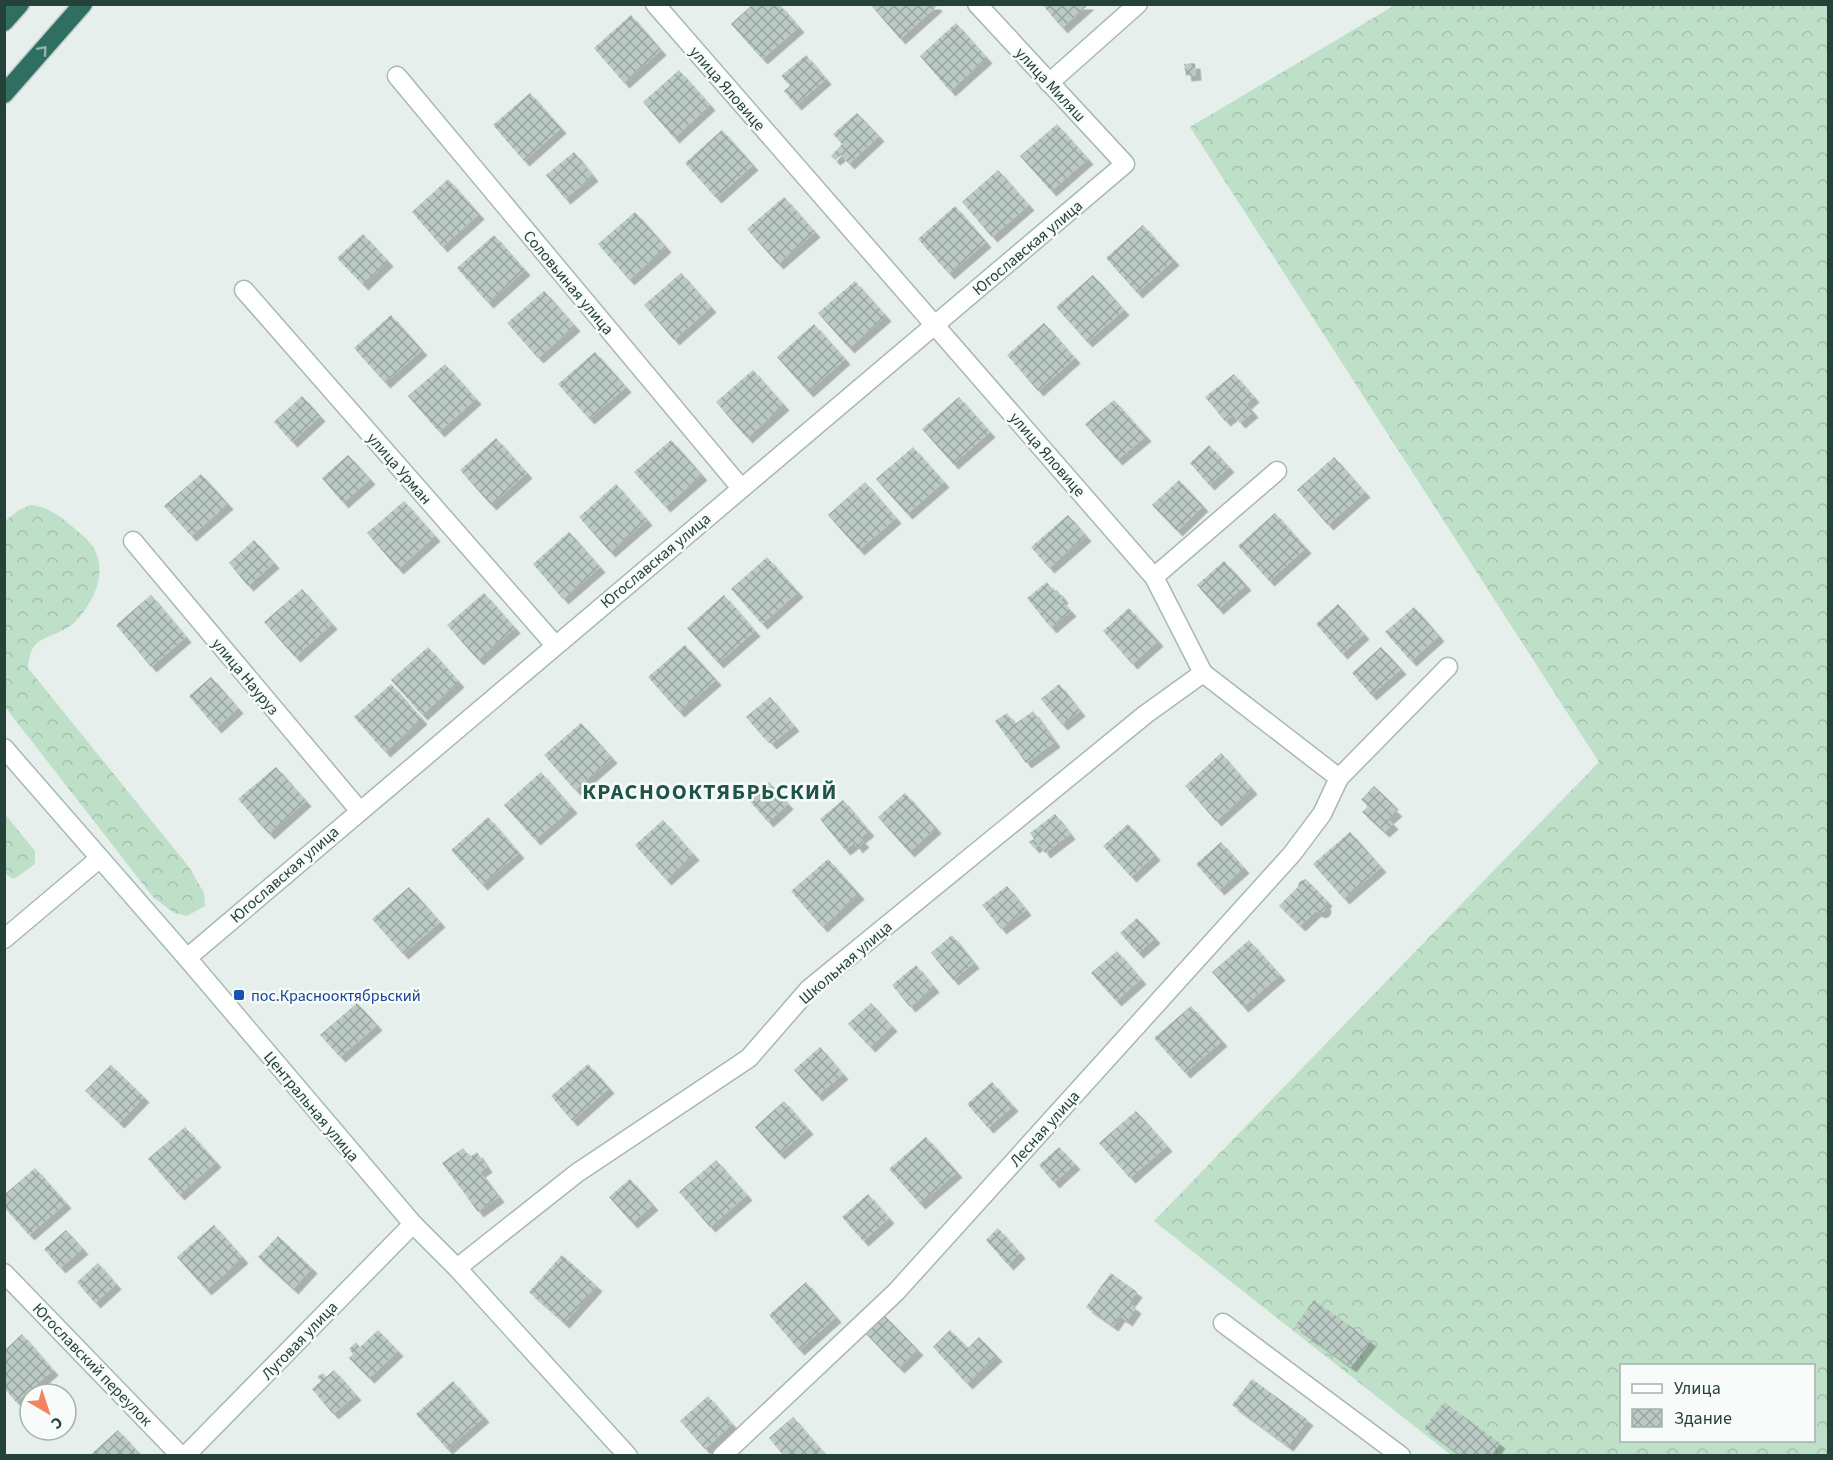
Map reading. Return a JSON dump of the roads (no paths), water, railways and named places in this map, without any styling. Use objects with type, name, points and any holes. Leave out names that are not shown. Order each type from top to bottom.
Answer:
[{"type":"highway","points":[[4,22],[20,4]]},
{"type":"highway","points":[[4,94],[84,4]]},
{"type":"street","name":"улица Яловице","points":[[655,4],[1154,577],[1203,673],[1339,778]]},
{"type":"street","name":"улица Миляш","points":[[977,4],[1125,164]]},
{"type":"street","points":[[1049,83],[1138,4]]},
{"type":"street","name":"Соловьиная улица","points":[[397,76],[741,488]]},
{"type":"street","name":"Югославская улица","points":[[187,958],[359,810],[1125,164]]},
{"type":"street","name":"улица Урман","points":[[244,290],[555,645]]},
{"type":"street","points":[[1154,577],[1277,471]]},
{"type":"street","name":"улица Науруз","points":[[133,541],[359,810]]},
{"type":"street","points":[[1339,778],[1448,667]]},
{"type":"street","name":"Школьная улица","points":[[457,1268],[578,1173],[749,1058],[809,989],[1146,714],[1203,673]]},
{"type":"street","name":"Центральная улица","points":[[4,748],[187,958],[413,1224],[457,1268],[628,1455]]},
{"type":"street","name":"Лесная улица","points":[[722,1455],[896,1292],[1292,854],[1322,814],[1339,778]]},
{"type":"street","points":[[4,939],[100,858]]},
{"type":"street","name":"Луговая улица","points":[[186,1455],[413,1224]]},
{"type":"street","name":"Югославский переулок","points":[[4,1273],[181,1455]]},
{"type":"street","points":[[1223,1323],[1401,1455]]},
{"type":"place","name":"пос.Краснооктябрьский","points":[[239,995]]},
{"type":"district","name":"КРАСНООКТЯБРЬСКИЙ","points":[[710,791]]}]
